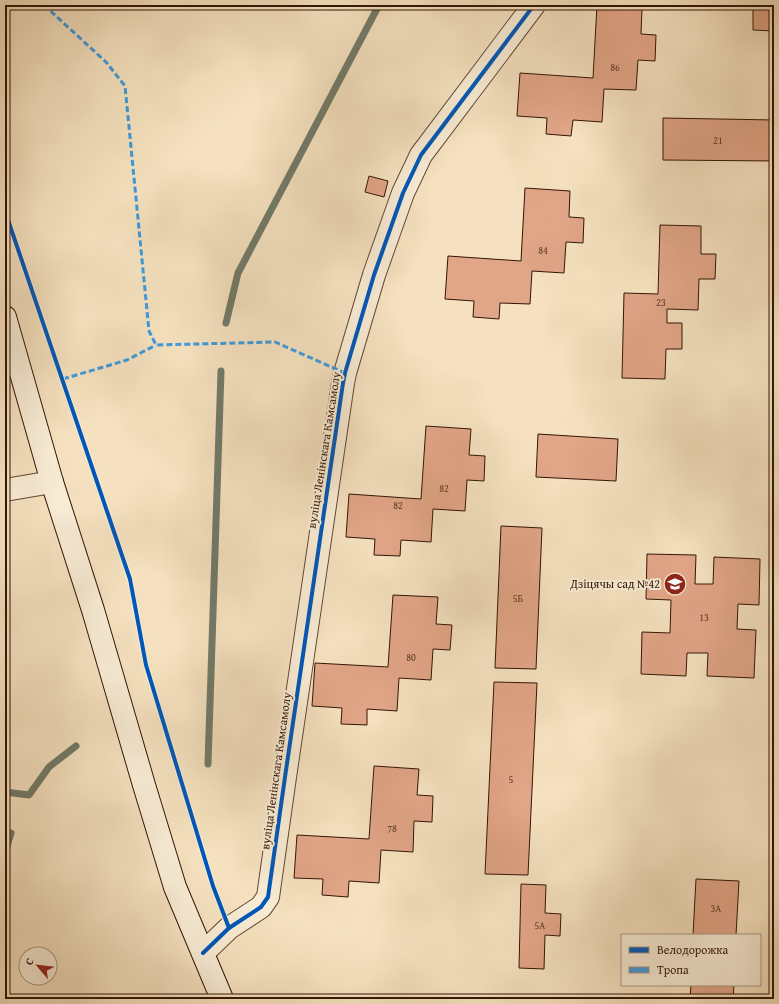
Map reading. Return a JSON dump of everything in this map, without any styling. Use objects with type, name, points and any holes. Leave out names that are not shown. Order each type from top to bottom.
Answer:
[{"type":"street","name":"вуліца Ленінскага Камсамолу","points":[[203,954],[229,928],[261,907],[268,897],[343,383],[374,275],[403,193],[421,155],[534,5]]},
{"type":"street","points":[[5,317],[52,482],[93,610],[175,887],[222,999]]},
{"type":"street","points":[[5,490],[52,482]]},
{"type":"building","points":[[597,5],[642,8],[641,34],[656,35],[655,61],[638,60],[636,90],[604,89],[602,122],[573,120],[571,136],[546,134],[547,118],[517,116],[520,73],[593,78]]},
{"type":"building","points":[[753,5],[774,5],[774,31],[753,30]]},
{"type":"building","points":[[663,118],[774,120],[774,161],[663,160]]},
{"type":"building","points":[[369,176],[388,181],[384,197],[365,192]]},
{"type":"building","points":[[525,188],[570,191],[569,217],[584,218],[583,243],[566,242],[564,273],[532,271],[530,304],[500,303],[499,319],[473,317],[474,301],[445,299],[448,256],[521,261]]},
{"type":"building","points":[[660,225],[701,226],[701,254],[716,254],[715,279],[699,279],[698,310],[667,309],[667,323],[682,323],[682,349],[666,349],[665,379],[622,378],[624,293],[658,294]]},
{"type":"building","points":[[426,426],[471,429],[469,455],[485,456],[484,481],[467,480],[465,511],[433,509],[431,542],[401,540],[400,556],[374,555],[375,539],[346,537],[349,494],[421,499]]},
{"type":"building","points":[[538,434],[618,439],[616,481],[536,477]]},
{"type":"building","points":[[501,526],[542,528],[536,669],[495,668]]},
{"type":"building","points":[[647,554],[696,555],[695,584],[713,584],[714,557],[760,559],[759,605],[738,604],[737,629],[756,630],[754,678],[707,676],[708,653],[687,653],[686,676],[641,674],[642,632],[670,633],[671,600],[646,599]]},
{"type":"building","points":[[393,595],[438,597],[436,624],[452,625],[450,650],[433,649],[431,680],[399,678],[397,711],[367,709],[367,725],[341,724],[342,708],[312,706],[315,663],[388,667]]},
{"type":"building","points":[[494,682],[537,683],[528,875],[485,874]]},
{"type":"building","points":[[374,766],[419,769],[417,795],[433,796],[432,822],[414,821],[413,852],[381,850],[379,883],[349,881],[348,897],[322,895],[323,879],[294,878],[297,835],[369,839]]},
{"type":"building","points":[[696,879],[739,881],[736,934],[693,934]]},
{"type":"building","points":[[521,884],[546,885],[545,913],[561,914],[560,936],[545,935],[544,969],[519,968]]},
{"type":"building","points":[[691,986],[734,986],[733,999],[690,999]]},
{"type":"waterway","points":[[226,323],[238,273],[379,5]]},
{"type":"waterway","points":[[208,764],[221,371]]},
{"type":"waterway","points":[[5,792],[29,795],[49,767],[76,746]]},
{"type":"waterway","points":[[5,853],[11,833]]},
{"type":"marked path","points":[[44,5],[106,62],[125,86],[149,331],[156,345],[275,342],[345,373]]},
{"type":"marked path","points":[[63,379],[127,360],[156,345]]},
{"type":"cycle path","points":[[203,953],[229,928],[261,907],[268,897],[343,383],[374,275],[403,193],[421,155],[534,5]]},
{"type":"cycle path","points":[[5,211],[130,579],[146,665],[213,886],[229,928]]},
{"type":"place","name":"Дзіцячы сад №42","points":[[675,584]]}]
